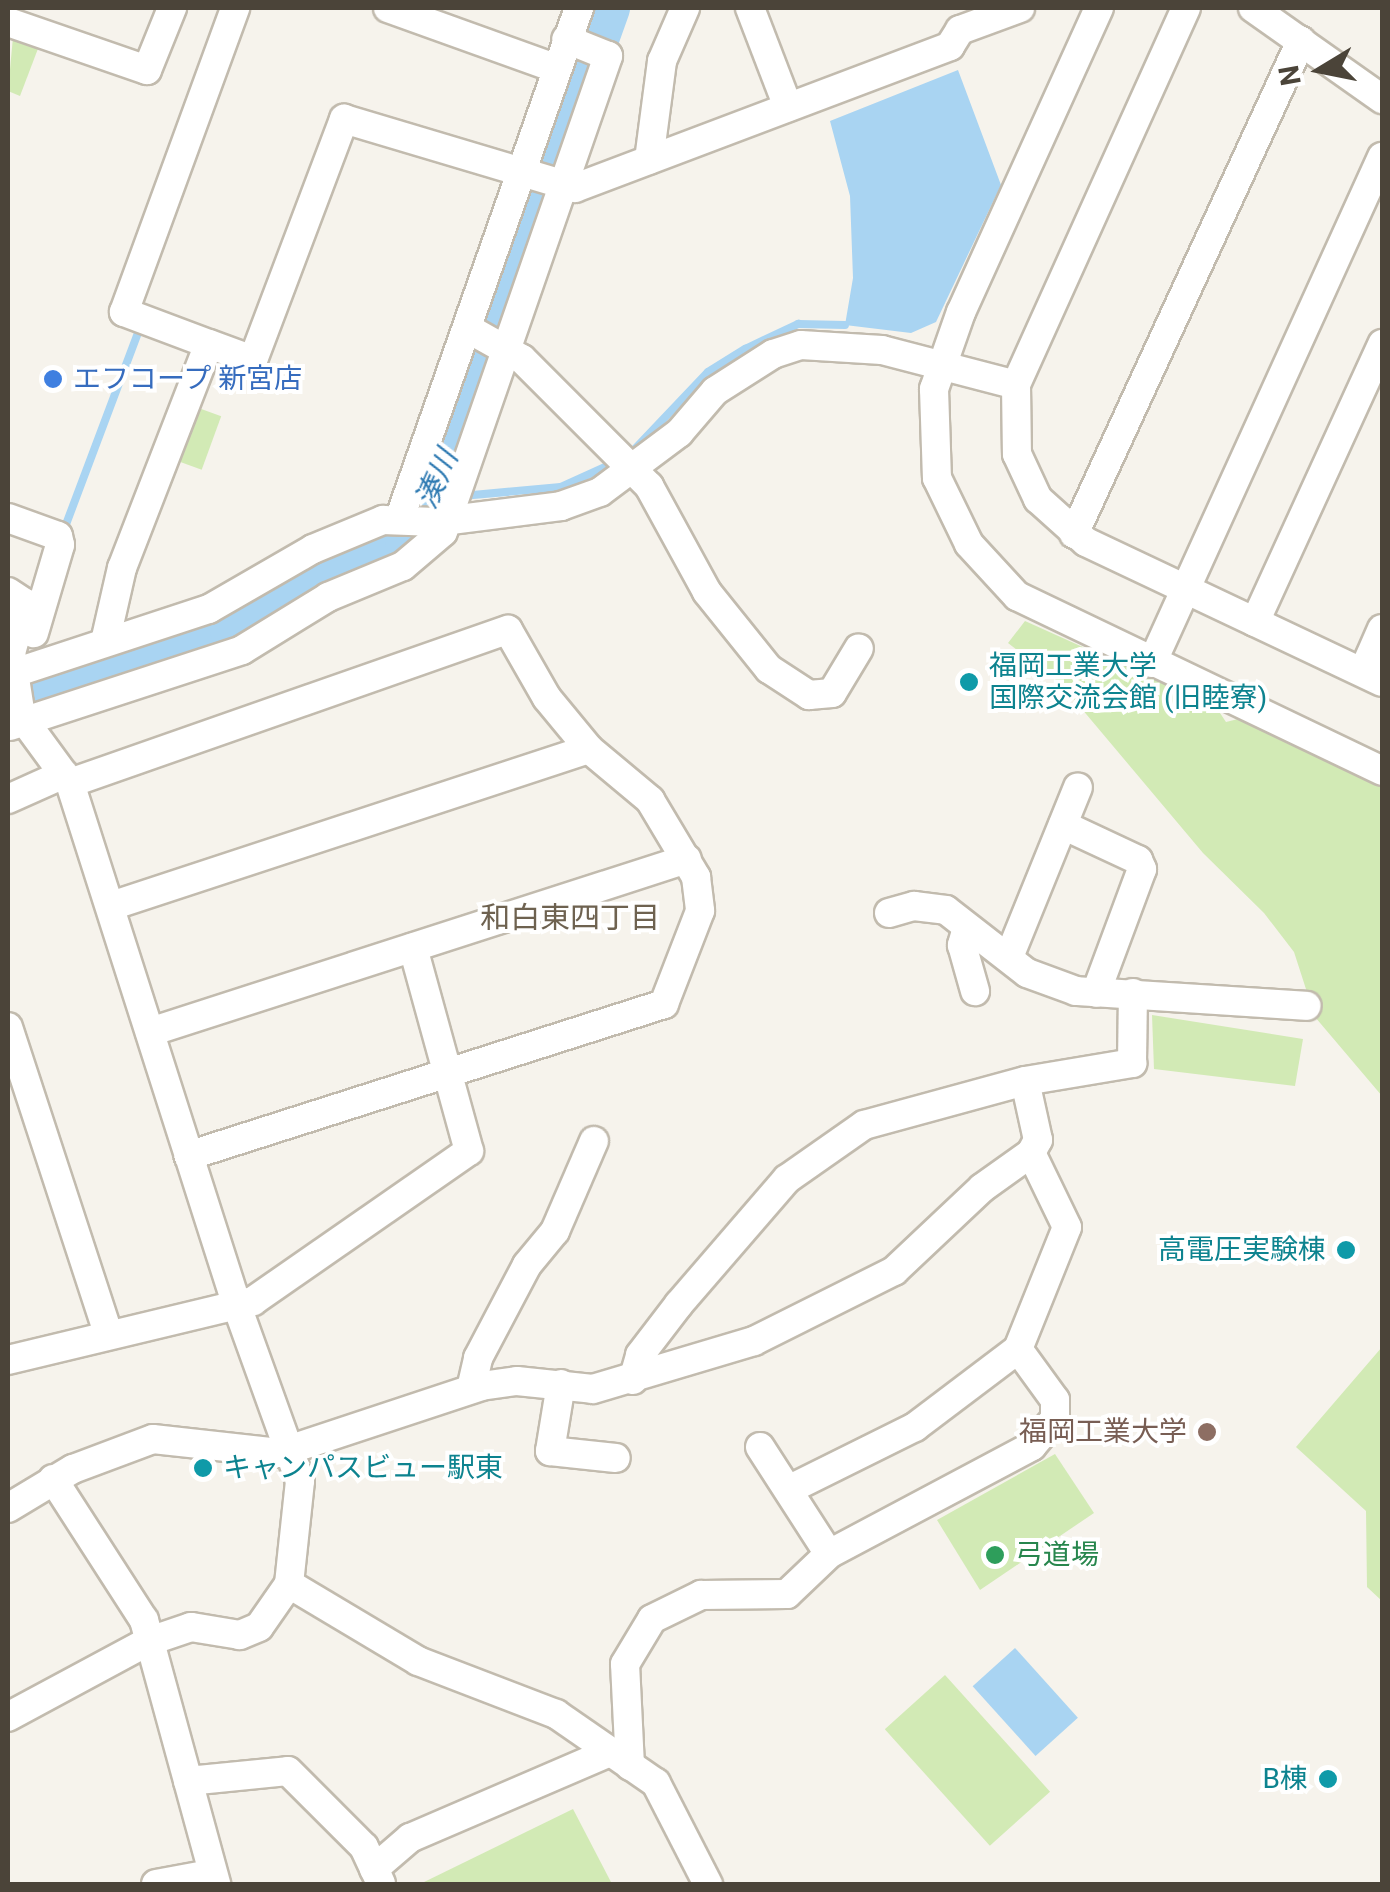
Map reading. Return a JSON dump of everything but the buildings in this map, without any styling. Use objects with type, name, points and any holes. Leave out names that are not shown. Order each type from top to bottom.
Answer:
[{"type":"street","points":[[8,22],[147,70],[172,8]]},
{"type":"street","points":[[235,8],[124,312],[253,360],[344,119],[575,188],[950,46],[960,30],[1020,8]]},
{"type":"street","points":[[388,8],[555,68]]},
{"type":"street","points":[[16,724],[242,650],[328,597],[403,566],[449,520],[521,172],[579,8]]},
{"type":"street","points":[[649,160],[662,61],[685,8]]},
{"type":"street","points":[[750,8],[788,107]]},
{"type":"street","points":[[1099,8],[934,389],[932,440],[937,478],[969,544],[1016,596],[1382,770]]},
{"type":"street","points":[[1186,8],[1016,385],[1015,437],[1028,485],[1074,534],[1373,677],[1382,629]]},
{"type":"street","points":[[1253,8],[1382,99]]},
{"type":"street","points":[[400,517],[564,185],[608,56],[566,39]]},
{"type":"street","points":[[1074,534],[1300,41]]},
{"type":"street","points":[[1152,663],[1382,157]]},
{"type":"street","points":[[489,339],[649,486],[706,592],[768,670],[808,695],[832,693],[859,648]]},
{"type":"street","points":[[105,642],[122,568],[209,344]]},
{"type":"street","points":[[10,674],[209,609],[313,549],[400,517],[449,520],[561,506],[632,471],[679,433],[715,391],[774,354],[833,344],[945,362],[1016,385]]},
{"type":"street","points":[[1255,622],[1382,344]]},
{"type":"street","points":[[8,518],[59,541],[31,644],[10,674]]},
{"type":"street","points":[[8,592],[25,603],[10,674],[16,724],[67,778],[237,1306],[292,1448],[300,1481],[289,1584],[250,1633],[192,1627],[146,1642],[8,1717]]},
{"type":"street","points":[[8,799],[508,630],[547,698],[590,749],[650,800],[688,859],[700,911],[664,1004],[190,1156]]},
{"type":"street","points":[[111,906],[590,749]]},
{"type":"street","points":[[1009,957],[1078,787]]},
{"type":"street","points":[[1063,826],[1138,860],[1142,869],[1096,993]]},
{"type":"street","points":[[150,1032],[688,859]]},
{"type":"street","points":[[889,912],[931,906],[946,910],[966,931],[1056,987],[1306,1006]]},
{"type":"street","points":[[966,931],[962,946],[975,991]]},
{"type":"street","points":[[8,1360],[254,1301],[469,1150],[413,948]]},
{"type":"street","points":[[633,1380],[640,1355],[787,1178],[864,1124],[1025,1082],[1132,1062],[1132,993]]},
{"type":"street","points":[[8,1026],[108,1333]]},
{"type":"street","points":[[8,1507],[53,1479],[153,1439],[278,1453],[470,1388],[517,1381],[593,1388],[633,1380],[754,1342],[894,1271],[982,1188],[1030,1153],[1038,1140],[1025,1082]]},
{"type":"street","points":[[470,1388],[478,1358],[526,1265],[554,1232],[594,1141]]},
{"type":"street","points":[[790,1488],[915,1426],[1018,1349],[1068,1227],[1030,1153]]},
{"type":"street","points":[[620,1759],[625,1664],[652,1618],[700,1595],[787,1594],[829,1554],[1032,1446],[1054,1419],[1054,1400],[1018,1349]]},
{"type":"street","points":[[561,1384],[550,1452],[616,1458]]},
{"type":"street","points":[[760,1448],[790,1488],[829,1554]]},
{"type":"street","points":[[53,1479],[144,1620],[146,1642],[213,1879],[156,1884]]},
{"type":"street","points":[[289,1584],[349,1626],[418,1662],[556,1714],[656,1783],[708,1884]]},
{"type":"street","points":[[188,1781],[288,1771],[364,1847],[378,1877],[410,1838],[620,1759]]},
{"type":"green space","points":[[13,37],[39,46],[20,96],[8,91]]},
{"type":"green space","points":[[193,406],[221,416],[202,470],[174,460]]},
{"type":"green space","points":[[1025,621],[1216,707],[1226,722],[1246,717],[1382,782],[1382,1096],[1315,1017],[1294,952],[1264,913],[1203,853],[1060,683],[1008,643]]},
{"type":"green space","points":[[1152,1015],[1303,1039],[1295,1086],[1154,1069]]},
{"type":"green space","points":[[1382,1347],[1382,1601],[1367,1587],[1366,1511],[1296,1447]]},
{"type":"green space","name":"弓道場","points":[[1055,1454],[1094,1513],[980,1590],[937,1520]]},
{"type":"green space","points":[[945,1675],[1050,1792],[990,1846],[885,1729]]},
{"type":"green space","points":[[573,1809],[612,1884],[420,1884]]},
{"type":"water","points":[[958,70],[1001,185],[936,322],[911,333],[845,325],[853,278],[850,196],[830,121]]},
{"type":"water","points":[[1015,1648],[1078,1718],[1036,1756],[973,1686]]},
{"type":"waterway","name":"湊川","points":[[8,705],[231,630],[406,541],[438,488],[609,8]]},
{"type":"waterway","points":[[632,452],[708,372],[745,349],[798,324],[845,325]]},
{"type":"waterway","points":[[62,535],[140,328]]},
{"type":"waterway","points":[[462,496],[561,487],[616,462]]},
{"type":"place","name":"エフコープ 新宮店","points":[[53,379]]},
{"type":"place","name":"福岡工業大学 国際交流会館 (旧睦寮)","points":[[969,682]]},
{"type":"place","name":"高電圧実験棟","points":[[1346,1250]]},
{"type":"place","name":"福岡工業大学","points":[[1207,1432]]},
{"type":"place","name":"キャンパスビュー駅東","points":[[203,1468]]},
{"type":"place","name":"弓道場","points":[[995,1555]]},
{"type":"place","name":"B棟","points":[[1328,1779]]},
{"type":"district","name":"和白東四丁目","points":[[570,918]]}]
